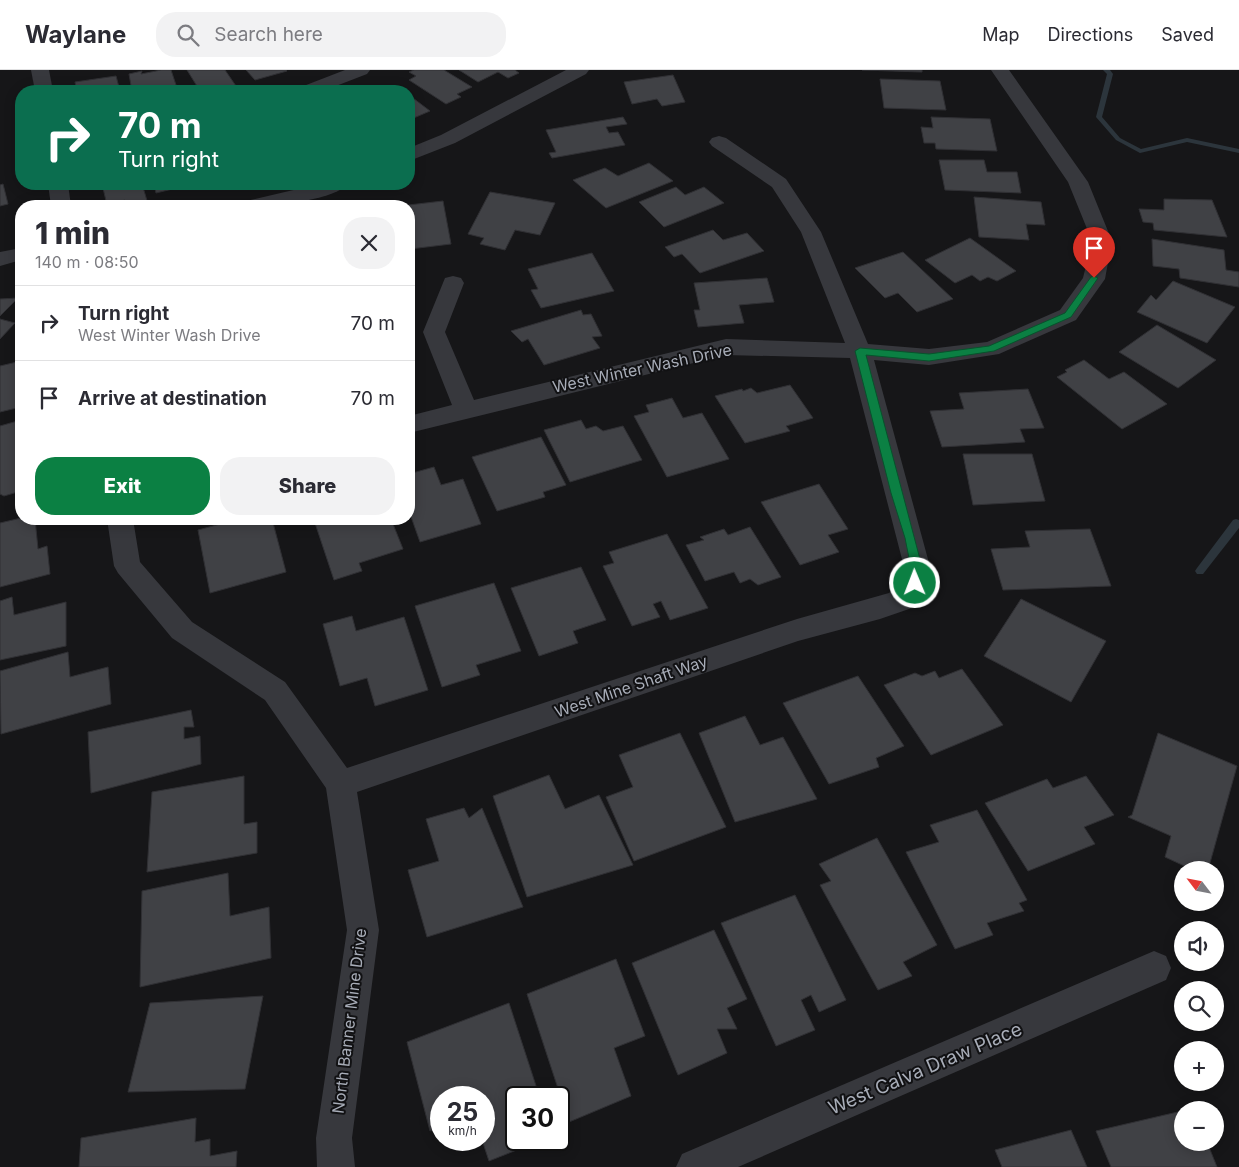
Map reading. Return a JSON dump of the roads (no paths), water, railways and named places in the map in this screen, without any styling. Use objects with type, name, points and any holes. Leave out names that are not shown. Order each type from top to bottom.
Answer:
[{"type":"street","points":[[40,70],[43,85]]},
{"type":"street","points":[[322,85],[361,70]]},
{"type":"street","points":[[415,153],[448,139],[580,70]]},
{"type":"street","name":"West Winter Wash Drive","points":[[415,422],[466,408],[726,346],[860,351],[929,358],[991,349],[1068,315],[1094,278],[1102,240],[1078,182],[1000,70]]},
{"type":"street","points":[[719,142],[779,184],[812,232],[860,351]]},
{"type":"street","points":[[277,200],[320,190]]},
{"type":"street","points":[[0,259],[15,255]]},
{"type":"street","points":[[453,283],[434,332],[466,408]]},
{"type":"street","name":"West Mine Shaft Way","points":[[341,784],[797,630],[880,608],[899,601],[912,590],[915,583],[916,563],[860,351]]},
{"type":"street","name":"North Banner Mine Drive","points":[[121,525],[127,566],[182,630],[275,692],[341,784],[363,930],[334,1138],[336,1167]]},
{"type":"street","name":"West Calva Draw Place","points":[[695,1167],[1154,968]]},
{"type":"waterway","points":[[1106,70],[1110,74],[1099,117],[1118,139],[1140,151],[1187,140],[1239,151]]},
{"type":"waterway","points":[[1200,571],[1236,523],[1239,524]]}]
